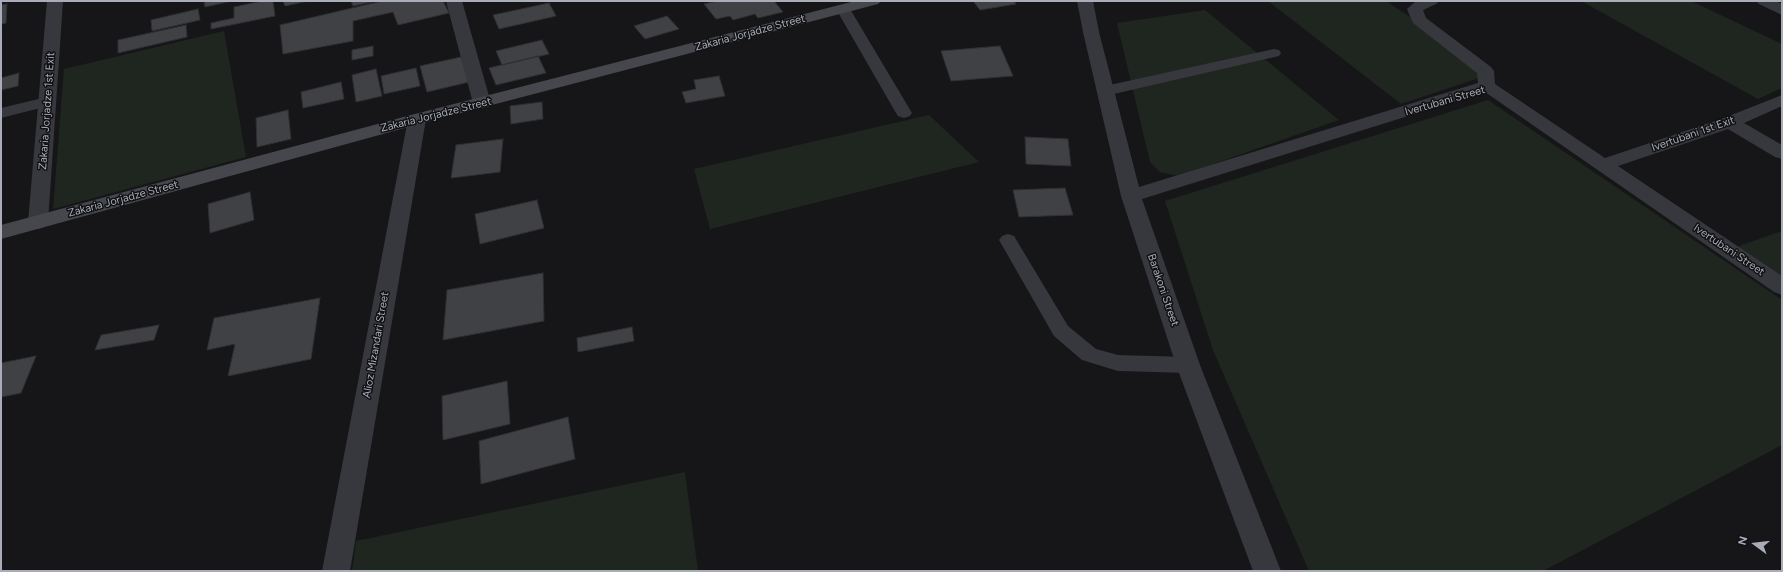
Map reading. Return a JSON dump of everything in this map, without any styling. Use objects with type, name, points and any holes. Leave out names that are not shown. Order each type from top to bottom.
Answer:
[{"type":"street","name":"Zakaria Jorjadze 1st Exit","points":[[38,222],[55,1]]},
{"type":"street","points":[[454,1],[482,103]]},
{"type":"street","name":"Zakaria Jorjadze Street","points":[[1,232],[417,119],[873,1]]},
{"type":"street","name":"Barakoni Street","points":[[1085,1],[1131,196],[1188,365],[1267,571]]},
{"type":"street","points":[[1431,1],[1422,4],[1416,9],[1419,20],[1485,71],[1487,86]]},
{"type":"street","points":[[1764,1],[1782,10]]},
{"type":"street","name":"Ivertubani Street","points":[[1131,196],[1487,86],[1782,287]]},
{"type":"street","name":"Ivertubani 1st Exit","points":[[1603,165],[1730,122],[1782,100]]},
{"type":"street","name":"Alioz Mizandari Street","points":[[336,571],[417,119]]},
{"type":"street","points":[[1730,122],[1782,154]]},
{"type":"lane","points":[[843,9],[904,113]]},
{"type":"lane","points":[[1105,91],[1274,53]]},
{"type":"lane","points":[[1,113],[47,102]]},
{"type":"lane","points":[[1008,240],[1061,330],[1089,355],[1118,363],[1188,365]]},
{"type":"shaded area","points":[[1268,1],[1386,1],[1494,73],[1401,104]]},
{"type":"shaded area","points":[[1581,1],[1691,1],[1782,44],[1782,88],[1758,99]]},
{"type":"shaded area","points":[[1205,10],[1339,120],[1179,176],[1160,172],[1150,162],[1117,23]]},
{"type":"shaded area","points":[[224,31],[246,157],[53,209],[64,69]]},
{"type":"shaded area","points":[[1488,100],[1782,300],[1782,445],[1543,571],[1309,571],[1213,350],[1165,201]]},
{"type":"shaded area","points":[[929,115],[979,162],[710,229],[694,169]]},
{"type":"shaded area","points":[[1782,231],[1782,277],[1736,247]]},
{"type":"shaded area","points":[[685,472],[698,571],[352,571],[356,541]]},
{"type":"building","points":[[204,1],[232,1],[205,7]]},
{"type":"building","points":[[262,1],[273,1],[275,16],[211,29],[211,23],[234,18],[234,7]]},
{"type":"building","points":[[283,1],[308,1],[285,6]]},
{"type":"building","points":[[351,1],[377,1],[353,6]]},
{"type":"building","points":[[382,1],[443,1],[449,13],[398,25],[393,12],[353,21],[353,41],[283,54],[280,25]]},
{"type":"building","points":[[717,1],[774,1],[783,12],[758,18],[755,14],[733,20],[730,16],[716,19],[704,4]]},
{"type":"building","points":[[973,1],[1014,1],[1016,4],[980,10]]},
{"type":"building","points":[[549,3],[556,16],[499,29],[493,15]]},
{"type":"building","points":[[7,4],[6,23],[1,24],[1,5]]},
{"type":"building","points":[[198,9],[200,20],[152,31],[151,20]]},
{"type":"building","points":[[667,16],[679,29],[645,39],[634,26]]},
{"type":"building","points":[[186,25],[187,37],[118,53],[118,40]]},
{"type":"building","points":[[542,40],[549,54],[502,65],[496,51]]},
{"type":"building","points":[[373,46],[373,56],[352,60],[352,50]]},
{"type":"building","points":[[1000,46],[1013,76],[951,81],[941,51]]},
{"type":"building","points":[[538,56],[546,73],[496,85],[489,68]]},
{"type":"building","points":[[461,57],[469,82],[427,92],[420,66]]},
{"type":"building","points":[[416,68],[420,86],[384,94],[381,76]]},
{"type":"building","points":[[376,69],[382,96],[356,102],[352,75]]},
{"type":"building","points":[[19,73],[18,86],[1,90],[1,78]]},
{"type":"building","points":[[719,76],[725,96],[686,103],[682,92],[696,89],[694,80]]},
{"type":"building","points":[[341,82],[344,99],[303,108],[301,92]]},
{"type":"building","points":[[542,102],[543,119],[511,124],[510,106]]},
{"type":"building","points":[[288,110],[291,139],[257,147],[256,118]]},
{"type":"building","points":[[1025,137],[1068,139],[1071,166],[1026,164]]},
{"type":"building","points":[[503,139],[500,172],[451,178],[456,145]]},
{"type":"building","points":[[1065,188],[1073,215],[1019,217],[1013,190]]},
{"type":"building","points":[[250,192],[254,220],[210,233],[208,204]]},
{"type":"building","points":[[537,200],[544,228],[480,244],[475,214]]},
{"type":"building","points":[[543,273],[544,321],[443,340],[447,290]]},
{"type":"building","points":[[320,298],[311,359],[228,376],[235,344],[207,350],[214,318]]},
{"type":"building","points":[[159,325],[154,340],[95,350],[101,335]]},
{"type":"building","points":[[632,327],[634,341],[578,352],[577,338]]},
{"type":"building","points":[[36,356],[21,393],[1,397],[1,363]]},
{"type":"building","points":[[507,381],[510,424],[443,440],[442,396]]},
{"type":"building","points":[[568,417],[575,459],[481,484],[479,441]]}]
